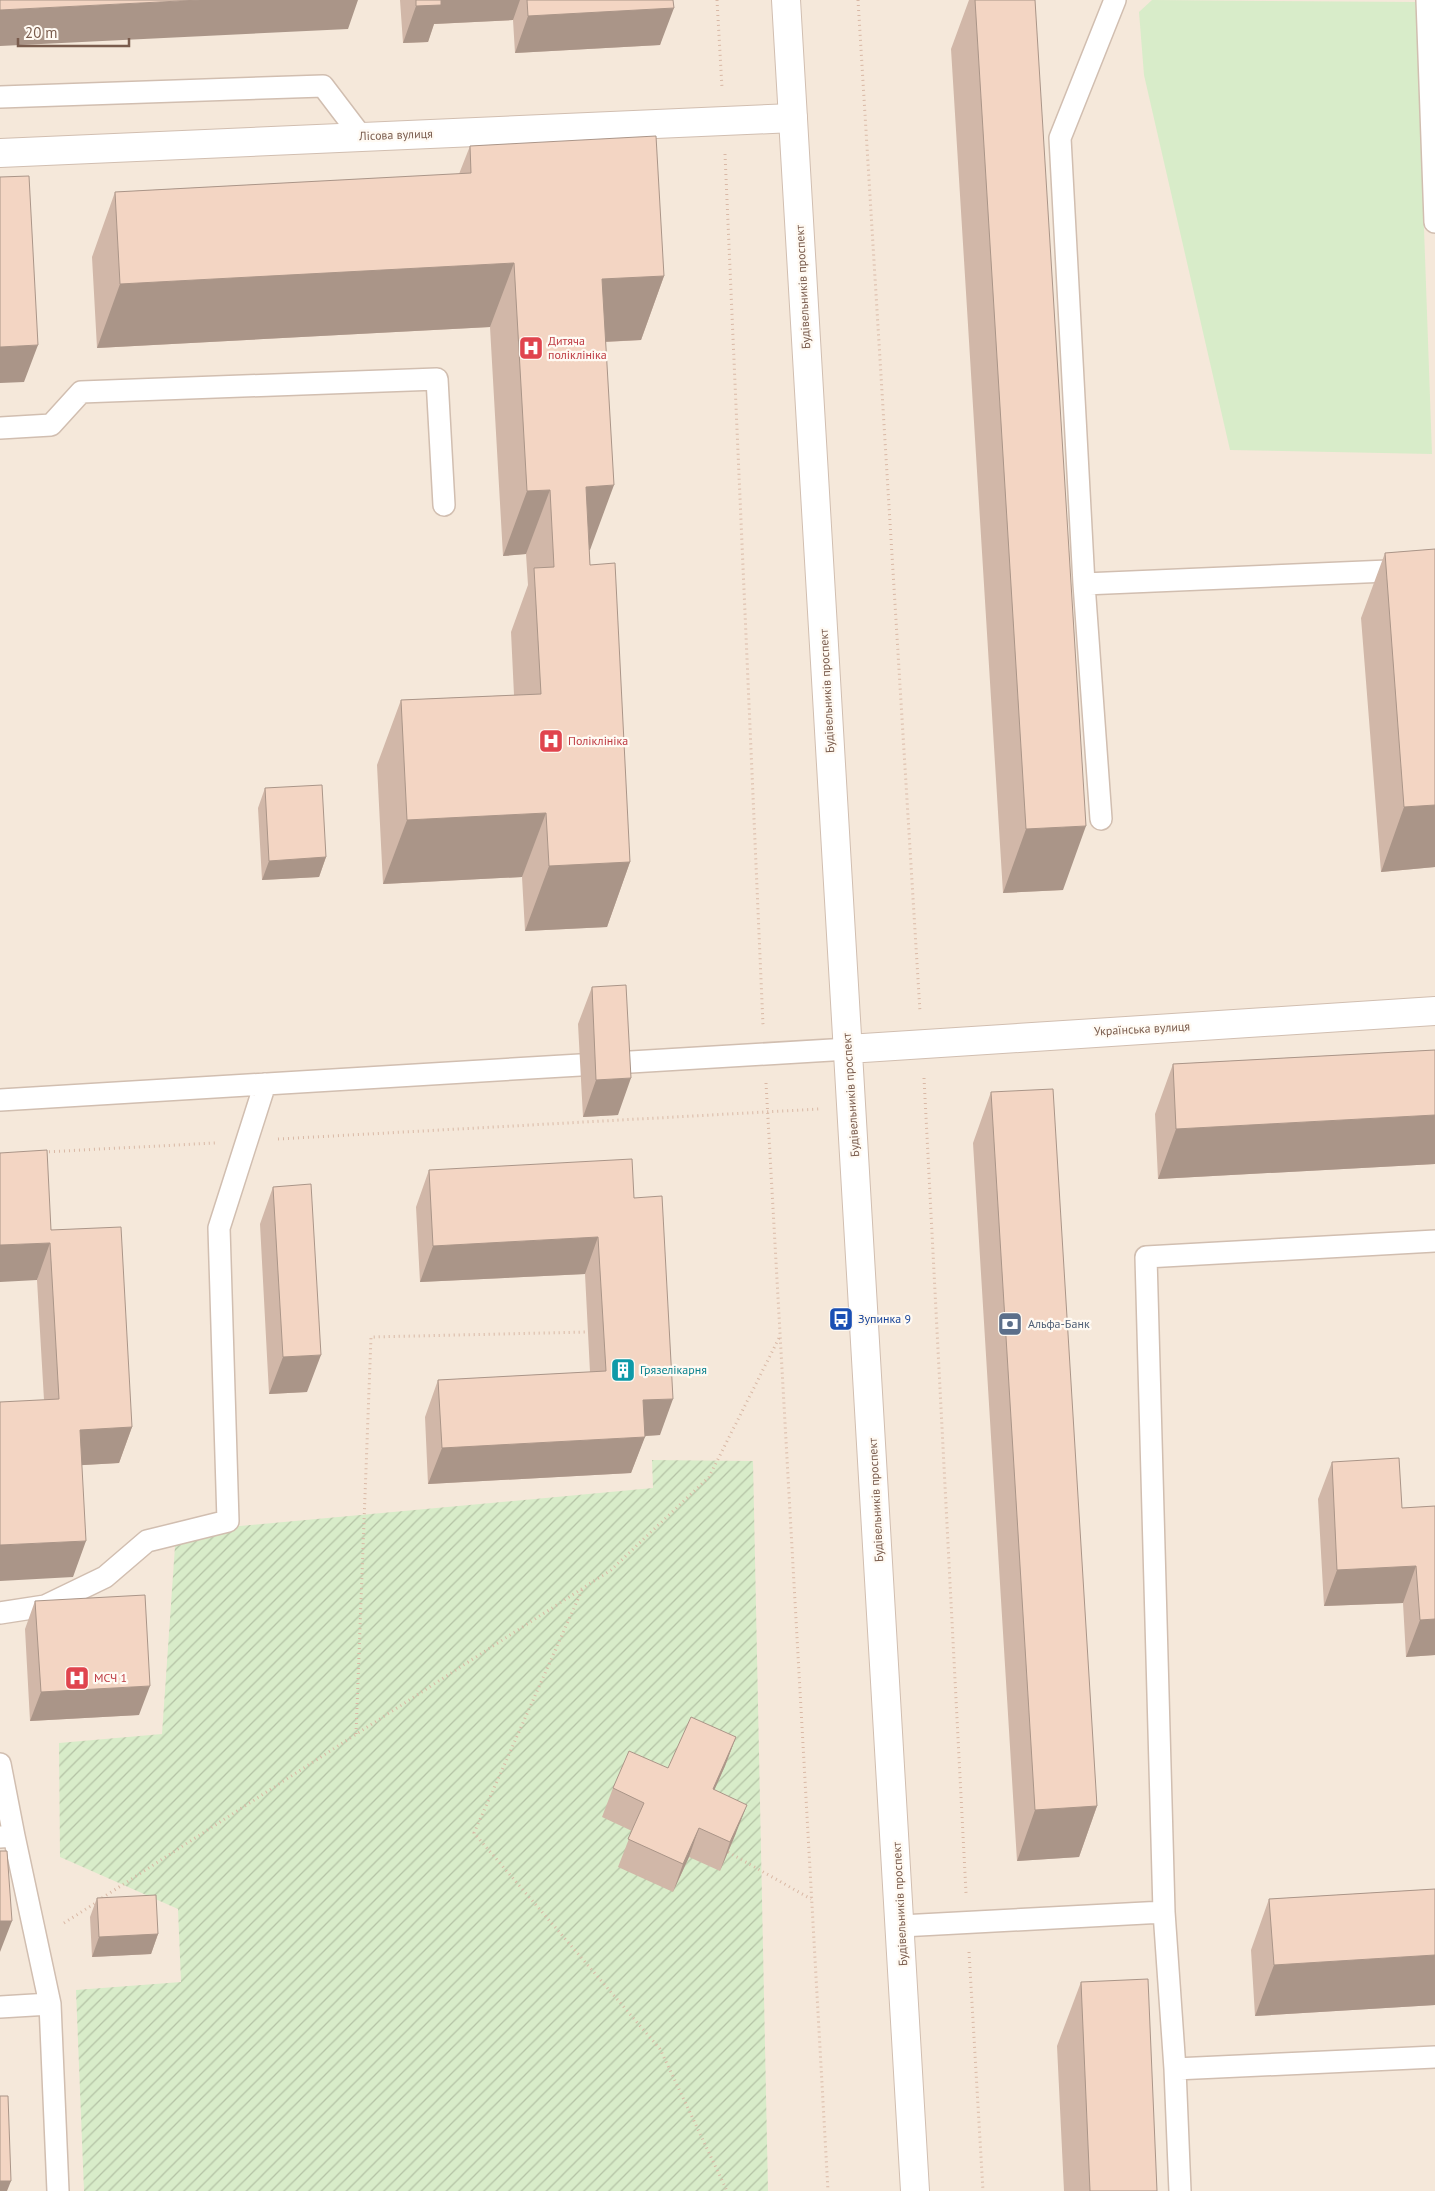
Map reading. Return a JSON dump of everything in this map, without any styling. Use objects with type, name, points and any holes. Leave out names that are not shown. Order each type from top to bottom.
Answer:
[{"type":"street","name":"Будівельників проспект","points":[[786,0],[901,1926],[915,2191]]},
{"type":"street","name":"Лісова вулиця","points":[[0,153],[793,118]]},
{"type":"street","name":"Українська вулиця","points":[[848,1049],[1435,1012]]},
{"type":"lane","points":[[1100,819],[1084,584],[1060,138],[1115,0]]},
{"type":"lane","points":[[1427,0],[1435,222]]},
{"type":"lane","points":[[0,97],[323,86],[361,136]]},
{"type":"lane","points":[[0,428],[51,425],[81,392],[437,379],[444,506]]},
{"type":"lane","points":[[1084,584],[1435,569]]},
{"type":"lane","points":[[614,1063],[848,1049]]},
{"type":"lane","points":[[0,1100],[580,1065]]},
{"type":"lane","points":[[0,1613],[45,1606],[54,1602],[104,1577],[147,1541],[228,1521],[219,1228],[265,1084]]},
{"type":"lane","points":[[1180,2191],[1175,2069],[1164,1912],[1146,1257],[1435,1241]]},
{"type":"lane","points":[[0,1764],[7,1837],[36,1941],[50,2004],[58,2191]]},
{"type":"lane","points":[[901,1926],[1164,1912]]},
{"type":"lane","points":[[0,2007],[50,2004]]},
{"type":"lane","points":[[1175,2069],[1435,2057]]},
{"type":"path","points":[[717,0],[724,121],[767,1112],[828,2191]]},
{"type":"path","points":[[858,0],[922,1043],[967,1922],[983,2191]]},
{"type":"path","points":[[39,1152],[852,1107]]},
{"type":"path","points":[[356,1734],[371,1337],[588,1332]]},
{"type":"path","points":[[36,1941],[612,1570],[709,1477],[780,1337]]},
{"type":"path","points":[[582,1589],[474,1833],[660,2049],[727,2191]]},
{"type":"path","points":[[728,1852],[811,1900]]},
{"type":"shaded area","points":[[0,0],[1435,0],[1435,2191],[0,2191]]},
{"type":"green space","points":[[1152,0],[1416,2],[1432,454],[1230,450],[1144,75],[1139,12]]},
{"type":"green space","points":[[652,1460],[753,1461],[768,2191],[84,2191],[76,1990],[181,1982],[178,1909],[60,1857],[59,1743],[162,1734],[176,1532],[653,1488]]},
{"type":"building","points":[[0,0],[200,0],[0,10]]},
{"type":"building","points":[[416,0],[441,0],[441,5],[416,6]]},
{"type":"building","points":[[527,0],[673,0],[674,8],[528,16]]},
{"type":"building","points":[[975,0],[1035,0],[1086,826],[1026,829]]},
{"type":"building","points":[[656,136],[664,276],[602,279],[614,485],[586,487],[590,565],[615,563],[630,862],[549,866],[546,813],[407,820],[401,700],[541,694],[534,568],[554,567],[550,490],[527,491],[514,263],[120,284],[115,192],[471,173],[470,146]]},
{"type":"building","points":[[29,176],[38,345],[0,347],[0,177]]},
{"type":"building","points":[[1435,549],[1435,805],[1404,807],[1385,553]]},
{"type":"building","points":[[322,785],[326,857],[269,861],[265,788]]},
{"type":"building","points":[[626,985],[631,1078],[596,1080],[592,987]]},
{"type":"building","points":[[1435,1050],[1435,1115],[1176,1129],[1173,1064]]},
{"type":"building","points":[[1053,1089],[1097,1806],[1035,1810],[991,1092]]},
{"type":"building","points":[[47,1150],[51,1230],[121,1227],[132,1427],[80,1430],[86,1541],[0,1545],[0,1402],[59,1399],[50,1243],[0,1245],[0,1153]]},
{"type":"building","points":[[632,1159],[634,1198],[662,1196],[673,1399],[643,1400],[645,1437],[442,1448],[438,1380],[606,1371],[598,1237],[433,1246],[429,1170]]},
{"type":"building","points":[[311,1184],[321,1355],[283,1357],[273,1187]]},
{"type":"building","points":[[1399,1458],[1402,1508],[1435,1506],[1435,1619],[1420,1620],[1416,1566],[1337,1570],[1332,1462]]},
{"type":"building","points":[[145,1595],[150,1686],[41,1692],[35,1601]]},
{"type":"building","points":[[691,1717],[736,1737],[713,1789],[747,1805],[730,1842],[699,1828],[683,1864],[628,1839],[644,1803],[613,1788],[629,1751],[668,1768]]},
{"type":"building","points":[[0,1851],[7,1851],[12,1921],[0,1921]]},
{"type":"building","points":[[1435,1889],[1435,1955],[1274,1965],[1269,1899]]},
{"type":"building","points":[[156,1895],[158,1934],[99,1937],[97,1898]]},
{"type":"building","points":[[1148,1979],[1157,2191],[1090,2191],[1081,1982]]},
{"type":"building","points":[[0,2096],[8,2096],[11,2181],[0,2181]]},
{"type":"place","name":"Дитяча поліклініка","points":[[531,348]]},
{"type":"place","name":"Поліклініка","points":[[551,741]]},
{"type":"place","name":"Зупинка 9","points":[[841,1319]]},
{"type":"place","name":"Альфа-Банк","points":[[1010,1324]]},
{"type":"place","name":"Грязелікарня","points":[[623,1370]]},
{"type":"place","name":"МСЧ 1","points":[[77,1678]]}]
